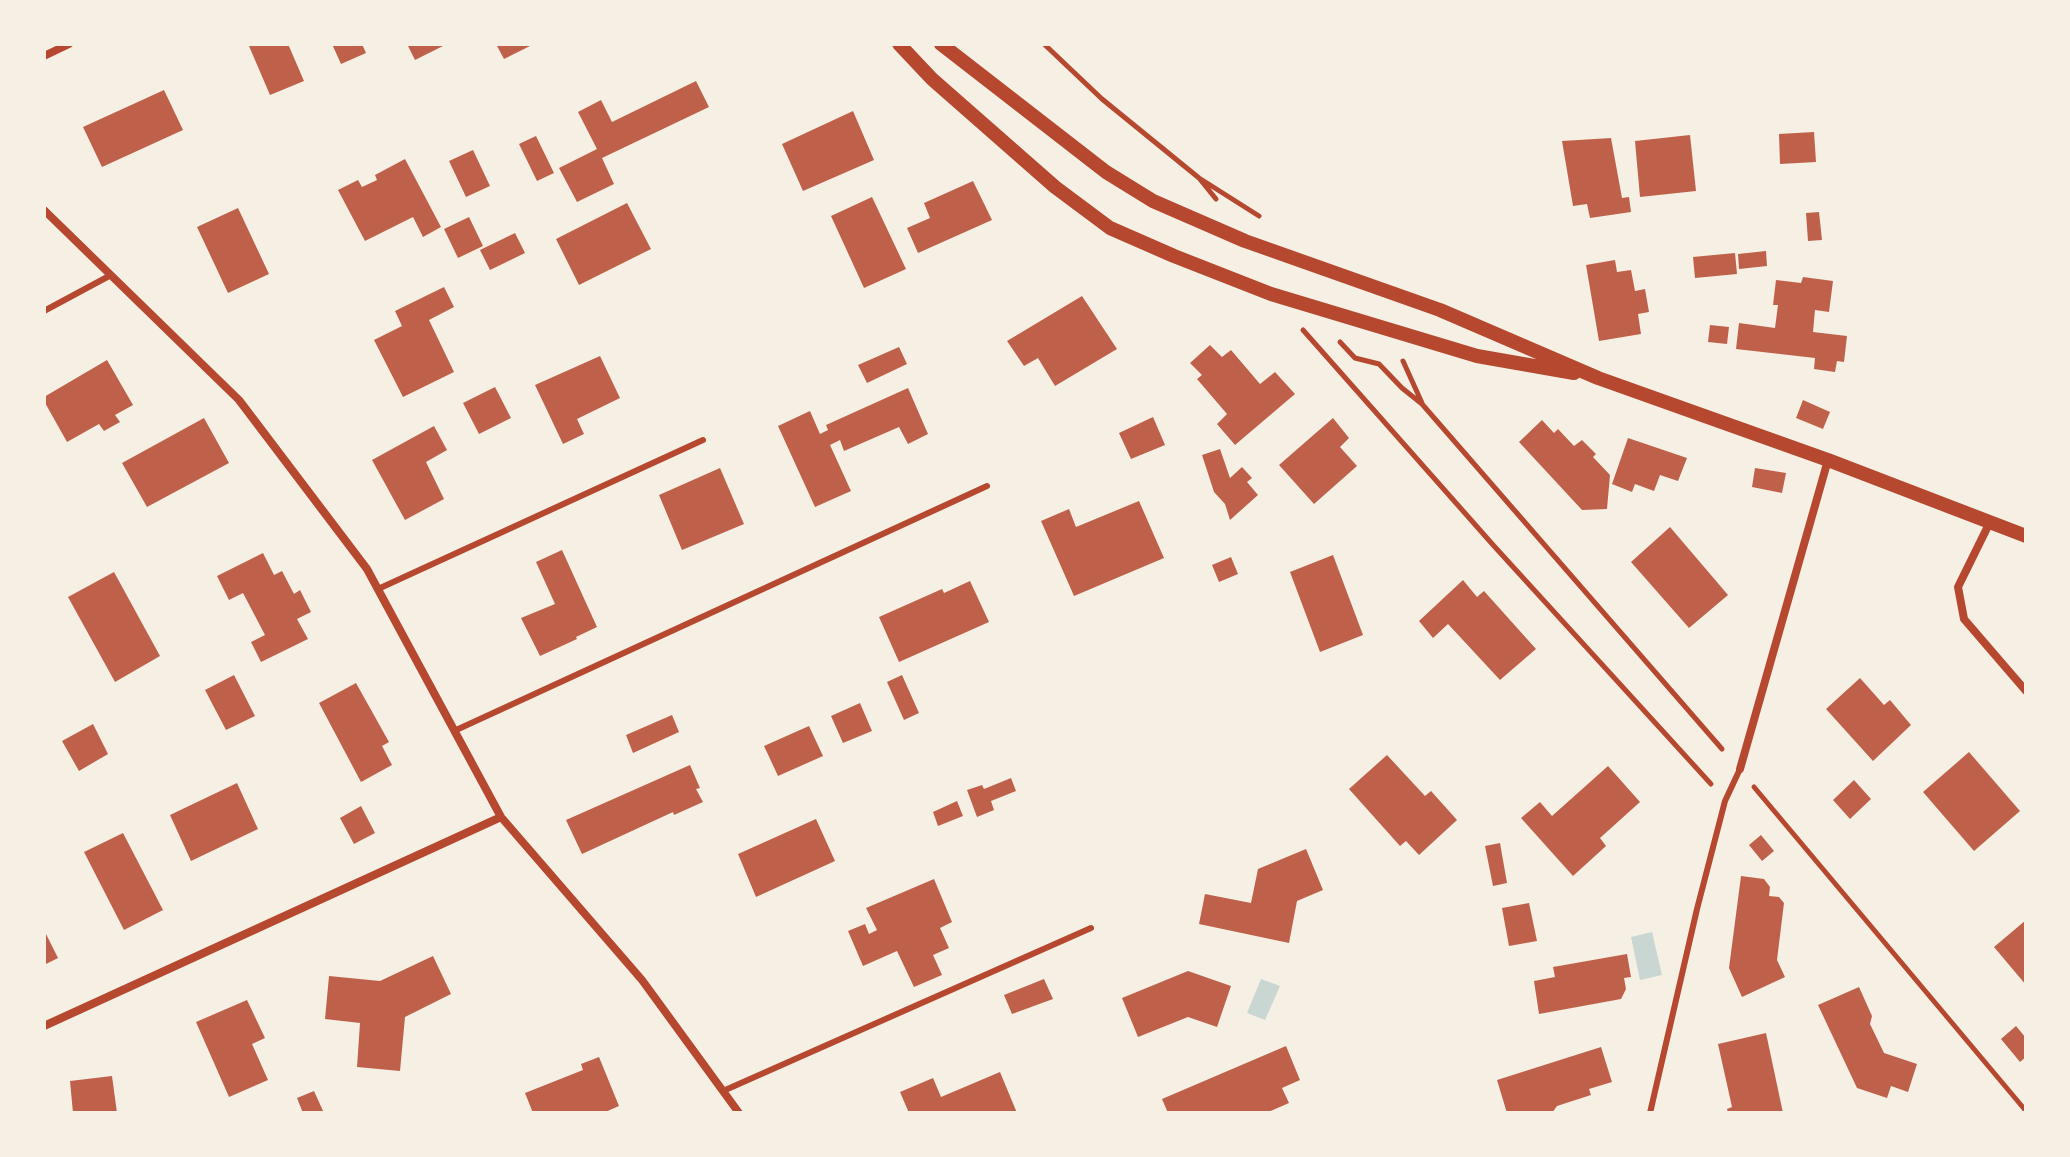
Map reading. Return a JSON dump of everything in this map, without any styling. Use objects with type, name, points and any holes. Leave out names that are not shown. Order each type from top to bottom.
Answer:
[{"type":"street","points":[[44,56],[69,44]]},
{"type":"street","points":[[899,44],[932,79],[1055,187],[1110,228],[1271,294],[1379,328],[1477,356],[1598,378]]},
{"type":"street","points":[[941,44],[1106,172],[1153,201],[1245,241],[1440,310],[1598,378],[1828,460],[2026,536]]},
{"type":"street","points":[[44,210],[239,400],[367,569],[501,817],[642,980],[739,1113]]},
{"type":"street","points":[[1740,769],[1828,460]]},
{"type":"street","points":[[1990,522],[1958,587],[1964,619],[2026,691]]},
{"type":"street","points":[[44,1026],[501,817]]},
{"type":"lane","points":[[44,311],[111,275]]},
{"type":"lane","points":[[378,589],[703,440]]},
{"type":"lane","points":[[454,731],[987,486]]},
{"type":"lane","points":[[1650,1113],[1725,801],[1740,769]]},
{"type":"lane","points":[[723,1091],[1091,928]]},
{"type":"path","points":[[1044,44],[1102,99],[1199,178]]},
{"type":"path","points":[[1302,329],[1725,801]]},
{"type":"shaded area","points":[[1652,932],[1662,975],[1640,980],[1631,937]]},
{"type":"shaded area","points":[[1261,979],[1280,986],[1265,1020],[1247,1013]]},
{"type":"building","points":[[288,44],[304,81],[270,95],[249,46]]},
{"type":"building","points":[[332,44],[362,44],[366,53],[341,64]]},
{"type":"building","points":[[407,44],[447,44],[415,60]]},
{"type":"building","points":[[496,44],[534,44],[504,59]]},
{"type":"building","points":[[696,81],[709,107],[602,158],[614,184],[577,202],[559,168],[597,149],[578,112],[601,100],[612,122]]},
{"type":"building","points":[[164,90],[183,130],[102,167],[83,127]]},
{"type":"building","points":[[853,111],[874,160],[803,191],[782,144]]},
{"type":"building","points":[[1814,132],[1816,162],[1780,164],[1779,134]]},
{"type":"building","points":[[1690,135],[1696,191],[1640,197],[1635,141]]},
{"type":"building","points":[[536,136],[554,173],[537,181],[519,144]]},
{"type":"building","points":[[1611,138],[1622,198],[1629,197],[1631,212],[1590,218],[1587,204],[1573,206],[1562,141]]},
{"type":"building","points":[[473,150],[490,186],[466,197],[449,161]]},
{"type":"building","points":[[405,159],[441,227],[423,237],[413,217],[365,241],[338,190],[358,180],[362,187],[377,180],[375,175]]},
{"type":"building","points":[[973,181],[992,220],[918,253],[907,228],[930,218],[924,203]]},
{"type":"building","points":[[872,197],[906,269],[864,288],[831,216]]},
{"type":"building","points":[[627,203],[651,249],[579,285],[556,239]]},
{"type":"building","points":[[238,208],[269,274],[228,293],[197,227]]},
{"type":"building","points":[[1819,212],[1822,240],[1808,241],[1806,213]]},
{"type":"building","points":[[469,217],[483,246],[458,258],[444,229]]},
{"type":"building","points":[[515,233],[525,253],[490,270],[480,250]]},
{"type":"building","points":[[1766,251],[1767,266],[1739,269],[1738,254]]},
{"type":"building","points":[[1735,253],[1737,274],[1695,278],[1693,257]]},
{"type":"building","points":[[1615,260],[1617,272],[1631,270],[1635,291],[1645,289],[1649,312],[1638,314],[1641,334],[1599,341],[1586,265]]},
{"type":"building","points":[[1803,277],[1833,281],[1829,312],[1815,310],[1813,332],[1847,336],[1844,362],[1837,361],[1835,372],[1814,369],[1815,358],[1736,349],[1739,323],[1775,328],[1778,305],[1773,305],[1776,280],[1801,283]]},
{"type":"building","points":[[444,287],[454,307],[429,320],[454,372],[403,397],[374,340],[402,326],[395,311]]},
{"type":"building","points":[[1082,296],[1117,349],[1055,386],[1038,358],[1024,366],[1007,341]]},
{"type":"building","points":[[1710,325],[1729,327],[1727,344],[1708,342]]},
{"type":"building","points":[[1210,345],[1222,357],[1231,350],[1260,384],[1275,372],[1295,394],[1235,445],[1217,424],[1227,414],[1197,379],[1202,375],[1190,363]]},
{"type":"building","points":[[899,347],[907,364],[867,383],[858,365]]},
{"type":"building","points":[[600,356],[620,398],[577,419],[584,434],[563,444],[535,385]]},
{"type":"building","points":[[107,360],[133,405],[115,415],[120,422],[104,431],[99,424],[67,442],[44,397]]},
{"type":"building","points":[[495,387],[511,418],[479,434],[463,403]]},
{"type":"building","points":[[908,388],[928,434],[908,444],[899,427],[844,451],[840,440],[830,445],[851,491],[815,507],[778,426],[810,411],[820,434],[828,430],[826,425]]},
{"type":"building","points":[[1803,400],[1830,412],[1823,429],[1796,418]]},
{"type":"building","points":[[1153,417],[1165,445],[1131,459],[1119,433]]},
{"type":"building","points":[[204,418],[229,463],[147,507],[122,463]]},
{"type":"building","points":[[1333,418],[1349,438],[1340,447],[1357,466],[1314,504],[1279,465]]},
{"type":"building","points":[[1542,420],[1554,433],[1558,429],[1574,446],[1582,440],[1596,454],[1593,457],[1610,475],[1607,509],[1582,510],[1519,442]]},
{"type":"building","points":[[434,426],[447,450],[426,462],[444,499],[405,520],[372,460]]},
{"type":"building","points":[[1628,438],[1687,458],[1678,481],[1660,475],[1654,491],[1635,484],[1632,492],[1612,484]]},
{"type":"building","points":[[1220,449],[1230,478],[1242,467],[1252,478],[1247,482],[1258,495],[1230,520],[1225,504],[1214,492],[1202,455]]},
{"type":"building","points":[[720,468],[744,524],[682,550],[659,495]]},
{"type":"building","points":[[1755,468],[1786,473],[1782,493],[1752,487]]},
{"type":"building","points":[[1139,501],[1164,558],[1074,596],[1041,521],[1069,509],[1076,527]]},
{"type":"building","points":[[1670,527],[1728,595],[1689,628],[1631,562]]},
{"type":"building","points":[[562,550],[597,627],[540,656],[521,618],[555,604],[536,562]]},
{"type":"building","points":[[263,553],[274,575],[282,571],[294,594],[300,590],[311,612],[297,619],[308,639],[261,662],[251,642],[265,635],[243,593],[229,600],[217,576]]},
{"type":"building","points":[[1333,555],[1363,635],[1320,652],[1290,572]]},
{"type":"building","points":[[1231,557],[1238,574],[1219,582],[1212,565]]},
{"type":"building","points":[[114,572],[160,656],[115,682],[68,597]]},
{"type":"building","points":[[1463,580],[1477,597],[1484,591],[1536,649],[1500,680],[1448,624],[1433,638],[1419,621]]},
{"type":"building","points":[[970,581],[989,622],[899,662],[879,617],[942,589],[944,593]]},
{"type":"building","points":[[234,675],[255,716],[226,730],[205,690]]},
{"type":"building","points":[[902,675],[919,713],[904,720],[887,682]]},
{"type":"building","points":[[1860,678],[1884,705],[1890,700],[1911,725],[1873,761],[1826,709]]},
{"type":"building","points":[[356,683],[389,742],[382,746],[392,765],[361,782],[319,703]]},
{"type":"building","points":[[860,703],[872,731],[843,743],[831,716]]},
{"type":"building","points":[[672,715],[679,732],[633,753],[626,735]]},
{"type":"building","points":[[93,724],[108,754],[79,771],[62,741]]},
{"type":"building","points":[[809,726],[823,756],[778,776],[764,746]]},
{"type":"building","points":[[1969,752],[2020,811],[1974,851],[1923,792]]},
{"type":"building","points":[[1387,755],[1425,796],[1431,791],[1457,820],[1419,855],[1406,841],[1400,846],[1349,789]]},
{"type":"building","points":[[690,765],[703,802],[674,815],[673,812],[582,854],[566,820]]},
{"type":"building","points":[[1608,766],[1640,802],[1600,838],[1606,846],[1573,876],[1521,818],[1540,802],[1552,816]]},
{"type":"building","points":[[1011,778],[1016,791],[991,801],[994,810],[977,817],[967,790],[982,785],[984,789]]},
{"type":"building","points":[[1854,780],[1871,799],[1850,819],[1833,800]]},
{"type":"building","points":[[237,783],[258,829],[191,861],[170,815]]},
{"type":"building","points":[[957,801],[963,816],[938,826],[933,812]]},
{"type":"building","points":[[361,806],[375,833],[354,844],[340,818]]},
{"type":"building","points":[[816,819],[835,861],[756,897],[738,854]]},
{"type":"building","points":[[123,833],[163,910],[124,930],[84,852]]},
{"type":"building","points":[[1761,835],[1774,851],[1762,861],[1749,845]]},
{"type":"building","points":[[1500,843],[1507,883],[1493,886],[1485,846]]},
{"type":"building","points":[[1306,849],[1323,890],[1297,901],[1289,943],[1199,924],[1205,894],[1251,903],[1258,869]]},
{"type":"building","points":[[1741,876],[1764,879],[1770,887],[1769,896],[1779,897],[1784,903],[1777,960],[1785,977],[1742,997],[1729,968]]},
{"type":"building","points":[[934,879],[952,922],[940,928],[949,948],[933,955],[942,975],[914,987],[897,951],[863,966],[848,931],[865,924],[869,934],[877,930],[866,908]]},
{"type":"building","points":[[1529,903],[1537,941],[1509,946],[1502,908]]},
{"type":"building","points":[[2026,920],[2026,985],[1994,947]]},
{"type":"building","points":[[44,930],[58,958],[44,965]]},
{"type":"building","points":[[1627,954],[1631,977],[1624,978],[1626,989],[1621,999],[1539,1014],[1534,981],[1555,977],[1553,967]]},
{"type":"building","points":[[433,956],[451,994],[405,1017],[400,1071],[357,1067],[360,1023],[325,1019],[329,976],[380,981]]},
{"type":"building","points":[[1188,971],[1231,986],[1217,1027],[1188,1017],[1138,1037],[1122,998]]},
{"type":"building","points":[[1044,979],[1053,999],[1012,1014],[1004,995]]},
{"type":"building","points":[[1859,987],[1872,1016],[1870,1024],[1884,1053],[1917,1064],[1908,1092],[1891,1086],[1887,1098],[1857,1088],[1818,1005]]},
{"type":"building","points":[[247,1000],[265,1038],[252,1044],[268,1080],[229,1097],[196,1022]]},
{"type":"building","points":[[2016,1026],[2026,1038],[2026,1057],[2020,1062],[2001,1039]]},
{"type":"building","points":[[1766,1033],[1783,1113],[1728,1113],[1727,1109],[1732,1107],[1718,1044]]},
{"type":"building","points":[[1286,1046],[1300,1080],[1282,1088],[1289,1103],[1266,1113],[1168,1113],[1162,1099]]},
{"type":"building","points":[[1601,1047],[1612,1082],[1589,1089],[1591,1095],[1557,1106],[1552,1113],[1507,1113],[1497,1080]]},
{"type":"building","points":[[599,1057],[619,1106],[603,1113],[533,1113],[525,1093],[583,1070],[581,1064]]},
{"type":"building","points":[[1000,1072],[1017,1113],[909,1113],[900,1092],[933,1078],[941,1097]]},
{"type":"building","points":[[112,1076],[117,1113],[73,1113],[70,1081]]},
{"type":"building","points":[[314,1091],[324,1113],[303,1113],[297,1098]]}]
